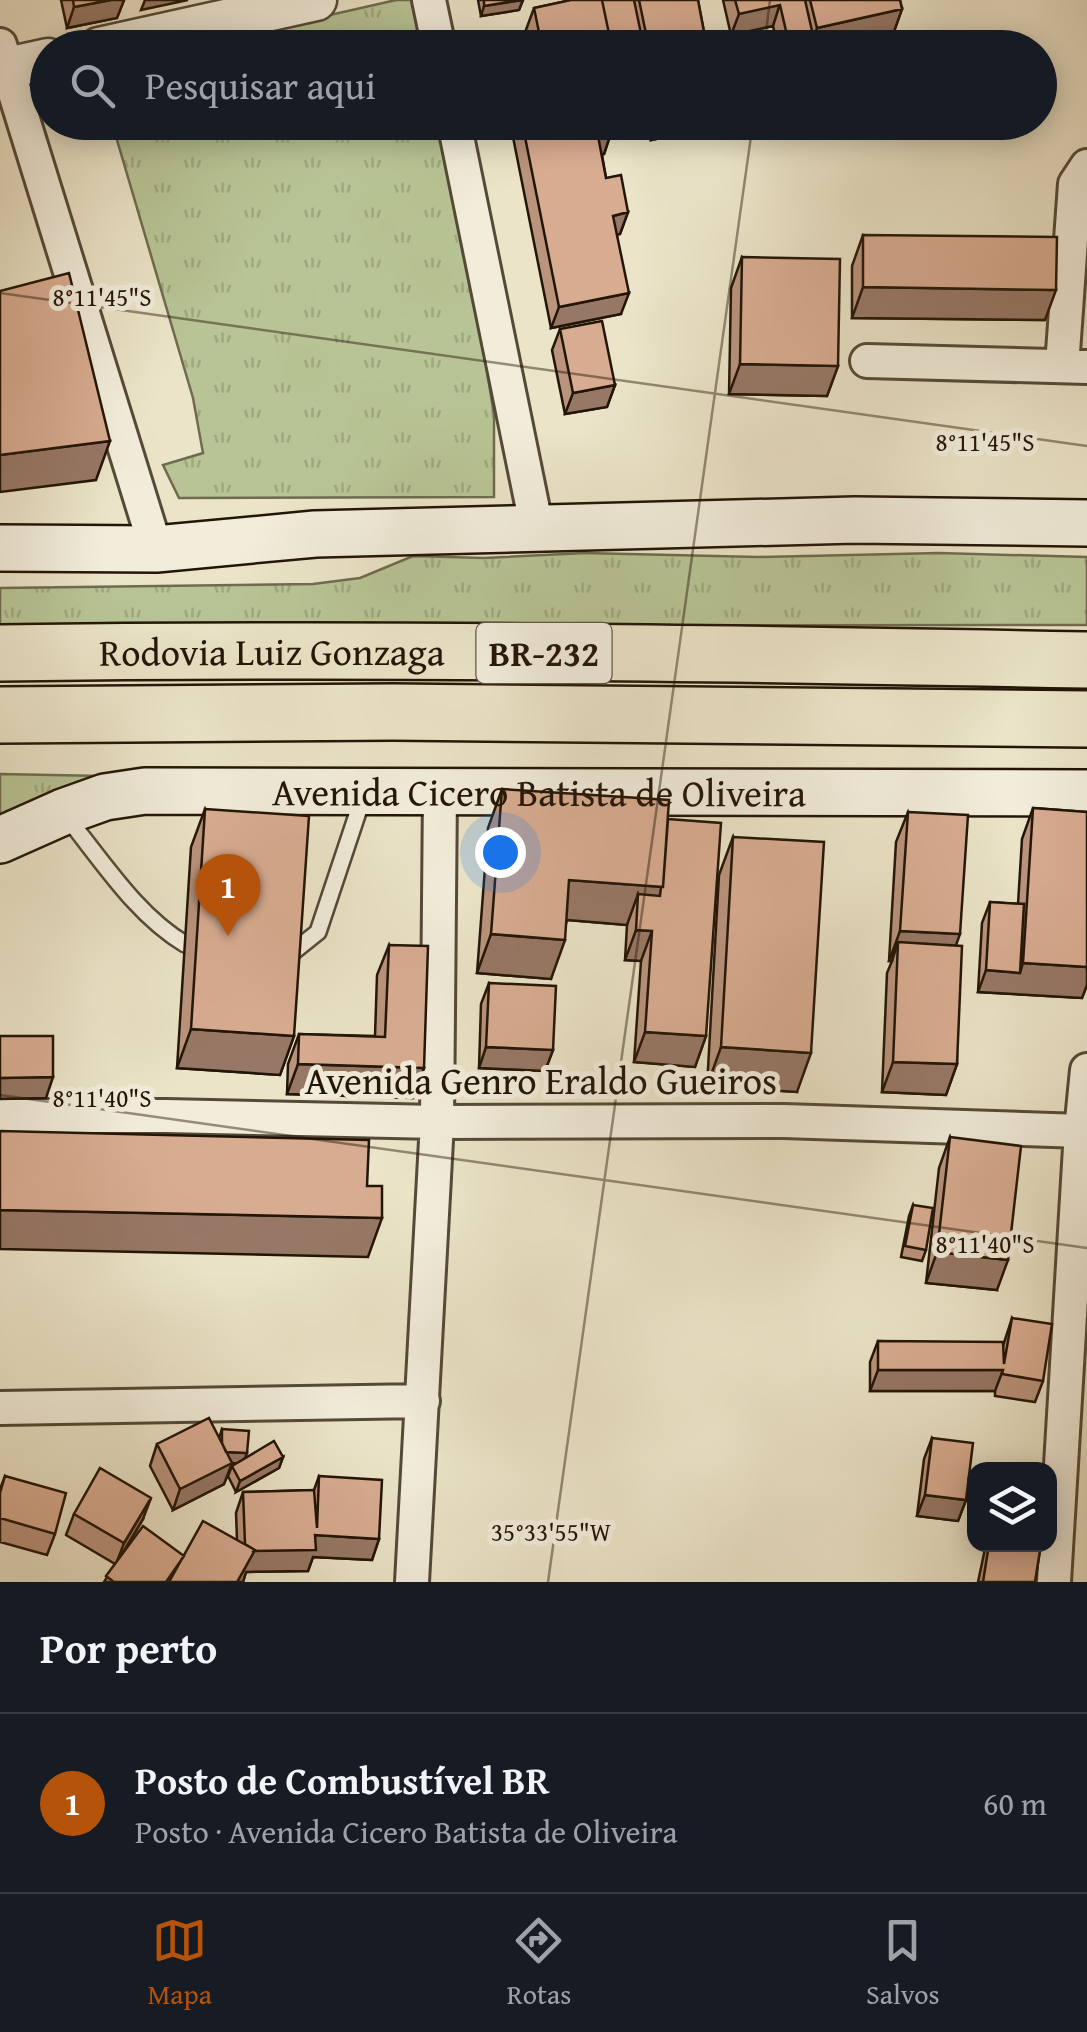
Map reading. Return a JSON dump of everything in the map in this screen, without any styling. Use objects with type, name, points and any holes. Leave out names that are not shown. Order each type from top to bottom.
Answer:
[{"type":"highway","name":"Rodovia Luiz Gonzaga","points":[[0,653],[808,655],[1087,660]]},
{"type":"highway","name":"Rodovia Luiz Gonzaga","points":[[0,715],[392,712],[1087,719]]},
{"type":"main road","points":[[0,548],[156,549],[315,534],[855,520],[1087,523]]},
{"type":"main road","name":"Avenida Cicero Batista de Oliveira","points":[[0,840],[104,797],[145,791],[1087,793]]},
{"type":"street","points":[[180,30],[316,0]]},
{"type":"street","points":[[430,0],[436,30]]},
{"type":"street","points":[[30,58],[4,56],[156,549]]},
{"type":"street","points":[[458,140],[537,529]]},
{"type":"street","points":[[867,361],[1075,366],[1075,184],[1087,166]]},
{"type":"street","points":[[412,1582],[437,1122],[440,790]]},
{"type":"street","points":[[1054,1582],[1087,1070]]},
{"type":"street","name":"Avenida Genro Eraldo Gueiros","points":[[0,1116],[437,1122],[784,1120],[1081,1131]]},
{"type":"street","points":[[0,1408],[423,1401]]},
{"type":"lane","points":[[288,956],[318,932],[366,790]]},
{"type":"lane","points":[[63,812],[128,893],[168,934],[185,944]]},
{"type":"green space","points":[[396,0],[417,0],[423,30],[264,30]]},
{"type":"green space","points":[[117,140],[445,140],[494,414],[494,497],[179,498],[163,465],[203,453],[193,398]]},
{"type":"green space","points":[[585,553],[1087,557],[1087,625],[0,628],[0,588],[313,584],[360,578],[413,556],[484,558]]},
{"type":"green space","points":[[0,774],[103,776],[0,819]]},
{"type":"building","points":[[73,0],[111,0],[74,7]]},
{"type":"building","points":[[484,0],[521,0],[484,6]]},
{"type":"building","points":[[571,0],[602,0],[608,30],[539,30],[534,8]]},
{"type":"building","points":[[602,0],[634,0],[640,30],[608,30]]},
{"type":"building","points":[[639,0],[698,0],[704,30],[645,30]]},
{"type":"building","points":[[735,0],[805,0],[812,30],[786,30],[780,5],[739,14]]},
{"type":"building","points":[[810,0],[900,0],[902,9],[817,28]]},
{"type":"building","points":[[526,140],[599,140],[606,178],[621,175],[628,212],[613,216],[629,293],[559,307]]},
{"type":"building","points":[[863,235],[1057,237],[1056,290],[863,287]]},
{"type":"building","points":[[742,257],[840,259],[838,366],[740,364]]},
{"type":"building","points":[[69,273],[110,441],[0,455],[0,291]]},
{"type":"building","points":[[602,321],[615,385],[573,393],[560,329]]},
{"type":"building","points":[[502,789],[669,800],[663,887],[569,880],[565,940],[491,934]]},
{"type":"building","points":[[1033,808],[1087,812],[1087,967],[1023,963]]},
{"type":"building","points":[[205,809],[309,816],[294,1036],[191,1029]]},
{"type":"building","points":[[908,812],[968,815],[960,934],[900,931]]},
{"type":"building","points":[[668,819],[721,823],[706,1036],[645,1032],[652,931],[636,930],[638,894],[660,896]]},
{"type":"building","points":[[733,837],[824,842],[811,1053],[721,1047]]},
{"type":"building","points":[[990,902],[1024,904],[1020,973],[986,970]]},
{"type":"building","points":[[898,942],[962,946],[957,1064],[893,1062]]},
{"type":"building","points":[[389,945],[428,946],[424,1068],[298,1064],[299,1034],[385,1037]]},
{"type":"building","points":[[489,983],[556,986],[553,1050],[486,1047]]},
{"type":"building","points":[[0,1036],[53,1036],[53,1077],[0,1078]]},
{"type":"building","points":[[0,1131],[369,1140],[367,1186],[382,1186],[382,1218],[0,1210]]},
{"type":"building","points":[[950,1137],[1021,1146],[1008,1260],[937,1252]]},
{"type":"building","points":[[913,1205],[933,1208],[926,1250],[905,1246]]},
{"type":"building","points":[[1012,1318],[1052,1324],[1043,1381],[1002,1374],[1003,1370],[878,1370],[878,1341],[1003,1342],[1004,1364]]},
{"type":"building","points":[[209,1418],[232,1463],[180,1489],[157,1444]]},
{"type":"building","points":[[222,1429],[249,1431],[247,1453],[226,1452]]},
{"type":"building","points":[[932,1438],[973,1443],[971,1462],[967,1462],[966,1500],[925,1495]]},
{"type":"building","points":[[274,1441],[283,1457],[240,1481],[232,1466]]},
{"type":"building","points":[[100,1468],[151,1498],[124,1543],[74,1514]]},
{"type":"building","points":[[5,1476],[66,1493],[55,1534],[0,1518]]},
{"type":"building","points":[[319,1476],[382,1480],[379,1539],[315,1535],[316,1550],[254,1551],[245,1544],[243,1492],[314,1490],[317,1528]]},
{"type":"building","points":[[203,1521],[255,1550],[237,1582],[169,1582]]},
{"type":"building","points":[[143,1526],[184,1556],[166,1582],[114,1582],[106,1576]]},
{"type":"building","points":[[988,1552],[1040,1552],[1035,1582],[983,1582]]},
{"type":"place","name":"Posto de Combustível BR","points":[[228,936]]}]
